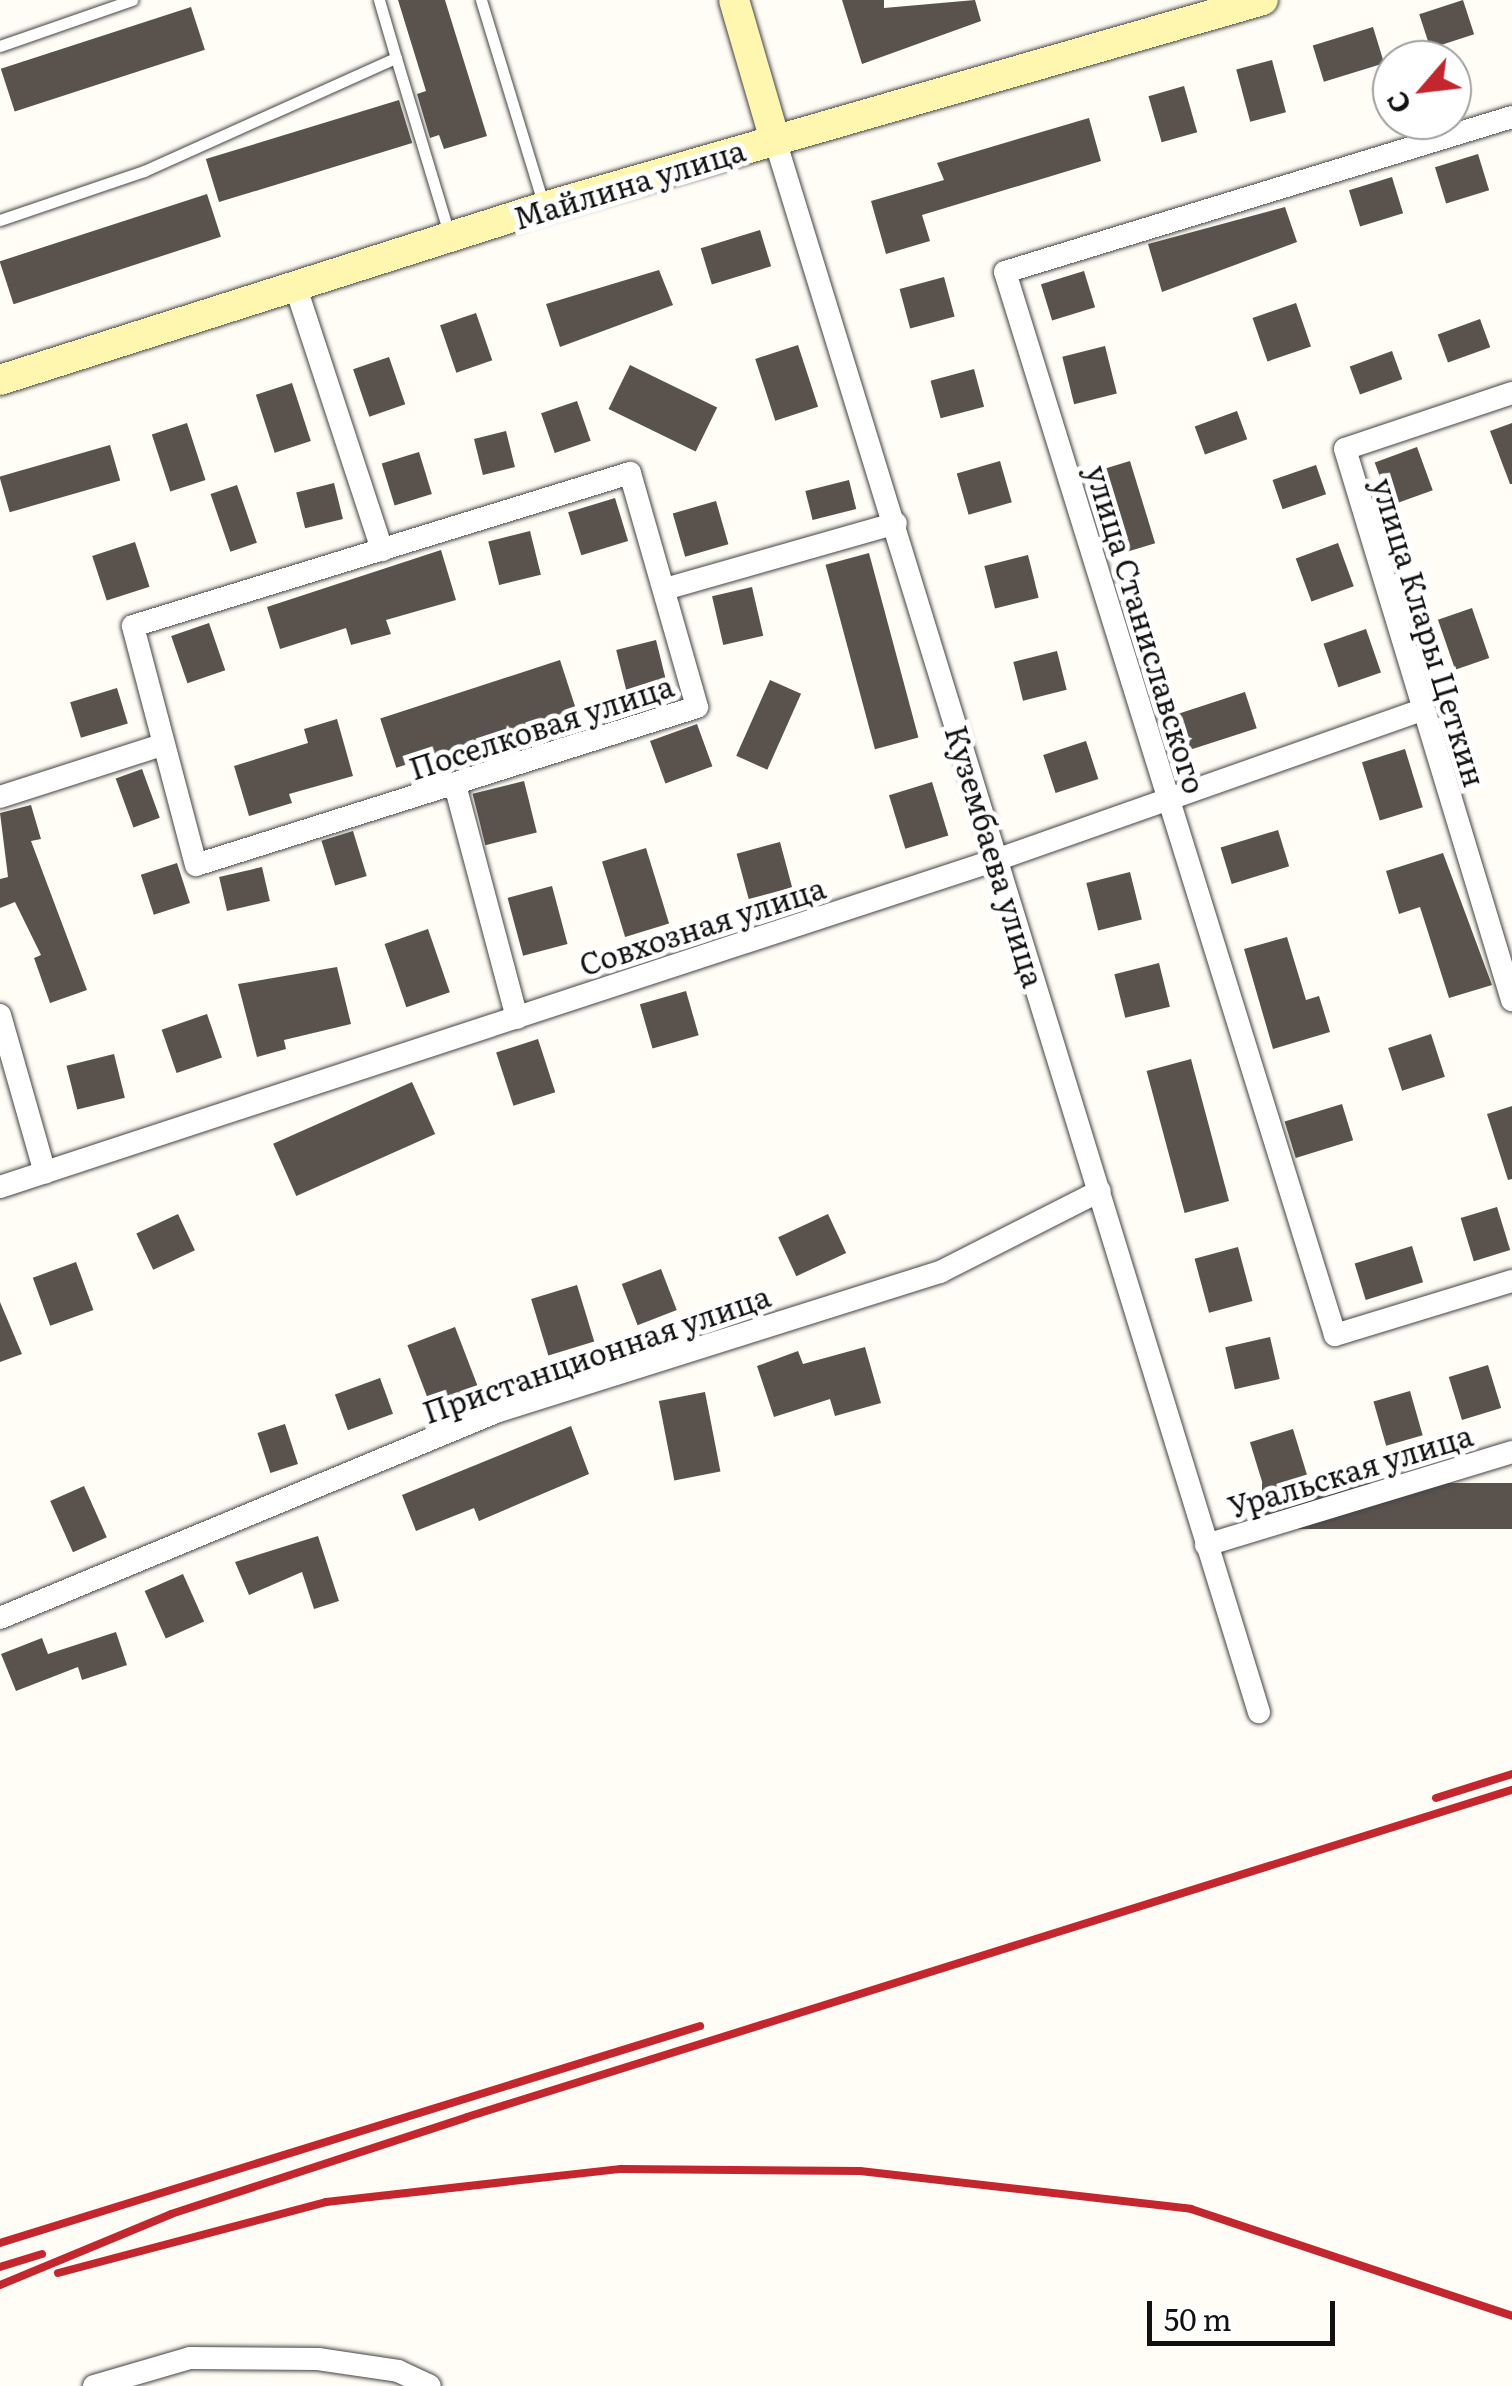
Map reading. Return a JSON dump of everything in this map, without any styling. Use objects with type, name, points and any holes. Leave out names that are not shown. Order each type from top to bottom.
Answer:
[{"type":"main road","name":"Кузембаева улица","points":[[734,0],[775,140]]},
{"type":"main road","name":"Майлина улица","points":[[0,380],[544,207],[1263,0]]},
{"type":"street","name":"улица Станиславского","points":[[1512,118],[1005,272],[1336,1334],[1512,1281]]},
{"type":"street","name":"Кузембаева улица","points":[[775,140],[896,523],[1258,1712]]},
{"type":"street","points":[[296,288],[382,550]]},
{"type":"street","name":"улица Клары Цеткин","points":[[1512,393],[1345,449],[1420,711],[1512,1000]]},
{"type":"street","name":"Поселковая улица","points":[[630,473],[697,707],[196,865],[159,746],[133,626],[382,550],[630,473]]},
{"type":"street","points":[[666,589],[896,523]]},
{"type":"street","name":"Совхозная улица","points":[[0,1188],[996,860],[1420,711]]},
{"type":"street","points":[[0,797],[159,746]]},
{"type":"street","points":[[455,785],[517,1018]]},
{"type":"street","points":[[0,1014],[46,1173]]},
{"type":"street","name":"Пристанционная улица","points":[[0,1618],[496,1412],[940,1272],[1100,1191]]},
{"type":"street","name":"Уральская улица","points":[[1206,1545],[1512,1452]]},
{"type":"street","points":[[94,2386],[190,2358],[318,2359],[398,2371],[430,2386]]},
{"type":"lane","points":[[0,46],[132,0]]},
{"type":"lane","points":[[379,0],[450,237]]},
{"type":"lane","points":[[481,0],[544,207]]},
{"type":"lane","points":[[0,220],[144,172],[396,58]]},
{"type":"building","points":[[398,0],[445,0],[487,136],[444,149],[439,135],[430,138],[417,94],[426,91]]},
{"type":"building","points":[[842,0],[884,0],[884,8],[975,0],[981,21],[862,64]]},
{"type":"building","points":[[1463,0],[1474,34],[1456,40],[1428,40],[1419,14]]},
{"type":"building","points":[[191,7],[205,50],[15,112],[1,69]]},
{"type":"building","points":[[1373,27],[1377,40],[1372,40],[1372,67],[1324,82],[1313,45]]},
{"type":"building","points":[[1272,60],[1286,112],[1250,122],[1236,70]]},
{"type":"building","points":[[1184,86],[1197,132],[1162,142],[1148,96]]},
{"type":"building","points":[[399,100],[412,143],[219,202],[206,159]]},
{"type":"building","points":[[1089,118],[1101,161],[922,215],[930,241],[886,254],[871,201],[944,180],[937,163]]},
{"type":"building","points":[[1478,154],[1489,190],[1446,203],[1435,167]]},
{"type":"building","points":[[1392,177],[1403,213],[1360,226],[1349,190]]},
{"type":"building","points":[[207,194],[221,237],[14,304],[0,261]]},
{"type":"building","points":[[1285,207],[1297,242],[1162,292],[1148,244]]},
{"type":"building","points":[[760,230],[771,266],[712,284],[701,248]]},
{"type":"building","points":[[659,270],[673,305],[560,347],[546,304]]},
{"type":"building","points":[[1084,271],[1095,307],[1052,320],[1041,284]]},
{"type":"building","points":[[944,277],[955,317],[910,329],[900,289]]},
{"type":"building","points":[[1296,303],[1311,346],[1267,361],[1253,318]]},
{"type":"building","points":[[476,313],[492,360],[456,373],[440,325]]},
{"type":"building","points":[[1480,319],[1490,347],[1448,363],[1438,334]]},
{"type":"building","points":[[798,345],[818,407],[775,421],[755,359]]},
{"type":"building","points":[[1105,346],[1117,394],[1074,404],[1062,357]]},
{"type":"building","points":[[1392,351],[1402,379],[1360,395],[1350,366]]},
{"type":"building","points":[[389,357],[405,404],[369,417],[353,369]]},
{"type":"building","points":[[630,365],[717,408],[696,452],[609,409]]},
{"type":"building","points":[[974,369],[984,407],[941,418],[931,381]]},
{"type":"building","points":[[292,383],[311,441],[275,453],[256,395]]},
{"type":"building","points":[[577,401],[591,441],[555,453],[541,413]]},
{"type":"building","points":[[1237,411],[1247,439],[1205,455],[1195,426]]},
{"type":"building","points":[[187,423],[206,480],[170,491],[152,434]]},
{"type":"building","points":[[1512,423],[1512,484],[1510,484],[1490,431]]},
{"type":"building","points":[[506,431],[515,467],[483,475],[474,439]]},
{"type":"building","points":[[110,445],[120,481],[10,512],[0,477]]},
{"type":"building","points":[[1417,447],[1433,490],[1390,506],[1375,462]]},
{"type":"building","points":[[419,452],[432,494],[395,505],[382,463]]},
{"type":"building","points":[[1000,461],[1012,502],[969,515],[957,473]]},
{"type":"building","points":[[1130,461],[1155,543],[1120,554],[1095,472]]},
{"type":"building","points":[[1316,465],[1326,494],[1283,509],[1273,480]]},
{"type":"building","points":[[849,480],[856,509],[813,520],[805,491]]},
{"type":"building","points":[[334,483],[343,519],[305,528],[296,492]]},
{"type":"building","points":[[237,485],[257,543],[230,552],[211,494]]},
{"type":"building","points":[[615,498],[628,541],[581,555],[568,512]]},
{"type":"building","points":[[716,501],[728,544],[685,557],[673,513]]},
{"type":"building","points":[[530,531],[541,575],[499,585],[488,541]]},
{"type":"building","points":[[135,542],[150,587],[107,601],[92,556]]},
{"type":"building","points":[[1338,543],[1354,586],[1311,602],[1296,558]]},
{"type":"building","points":[[441,550],[456,600],[386,620],[391,634],[351,645],[346,628],[280,649],[267,607]]},
{"type":"building","points":[[869,553],[918,737],[875,749],[826,565]]},
{"type":"building","points":[[1028,555],[1039,598],[995,609],[984,566]]},
{"type":"building","points":[[752,587],[763,636],[723,645],[712,596]]},
{"type":"building","points":[[1472,608],[1489,658],[1455,670],[1438,620]]},
{"type":"building","points":[[209,623],[225,670],[187,683],[171,636]]},
{"type":"building","points":[[1366,629],[1381,672],[1338,687],[1323,644]]},
{"type":"building","points":[[656,640],[669,691],[629,701],[616,650]]},
{"type":"building","points":[[1057,651],[1067,690],[1023,701],[1013,662]]},
{"type":"building","points":[[560,660],[576,709],[396,768],[380,718]]},
{"type":"building","points":[[770,680],[801,694],[767,770],[736,756]]},
{"type":"building","points":[[117,688],[128,723],[81,738],[70,702]]},
{"type":"building","points":[[1245,692],[1257,728],[1190,750],[1178,714]]},
{"type":"building","points":[[337,719],[353,776],[289,794],[292,803],[249,816],[234,766],[308,743],[304,729]]},
{"type":"building","points":[[697,724],[712,766],[665,783],[650,741]]},
{"type":"building","points":[[1086,741],[1098,779],[1056,793],[1043,755]]},
{"type":"building","points":[[1405,749],[1423,807],[1380,820],[1362,762]]},
{"type":"building","points":[[142,769],[160,818],[133,827],[116,779]]},
{"type":"building","points":[[524,781],[537,832],[485,845],[473,794]]},
{"type":"building","points":[[932,782],[948,836],[905,849],[889,795]]},
{"type":"building","points":[[31,805],[41,839],[31,841],[87,990],[50,1003],[34,958],[41,955],[15,902],[0,908],[0,879],[8,877],[0,813]]},
{"type":"building","points":[[1278,830],[1289,866],[1232,884],[1221,848]]},
{"type":"building","points":[[353,831],[367,876],[335,886],[321,841]]},
{"type":"building","points":[[780,842],[792,887],[749,899],[737,854]]},
{"type":"building","points":[[646,848],[669,924],[625,937],[602,861]]},
{"type":"building","points":[[1443,853],[1492,985],[1449,998],[1420,907],[1399,914],[1386,871]]},
{"type":"building","points":[[177,863],[190,903],[154,915],[141,875]]},
{"type":"building","points":[[262,867],[270,901],[227,911],[219,877]]},
{"type":"building","points":[[1130,872],[1142,920],[1098,930],[1086,883]]},
{"type":"building","points":[[552,886],[568,944],[523,956],[508,898]]},
{"type":"building","points":[[428,929],[450,992],[406,1007],[385,944]]},
{"type":"building","points":[[1287,937],[1306,1000],[1319,996],[1330,1032],[1273,1049],[1244,949]]},
{"type":"building","points":[[1159,963],[1170,1007],[1125,1018],[1114,974]]},
{"type":"building","points":[[337,967],[351,1024],[284,1040],[286,1049],[257,1057],[238,984]]},
{"type":"building","points":[[686,991],[699,1035],[653,1048],[640,1004]]},
{"type":"building","points":[[207,1014],[222,1057],[177,1073],[162,1030]]},
{"type":"building","points":[[1431,1034],[1445,1077],[1402,1091],[1388,1048]]},
{"type":"building","points":[[538,1039],[555,1092],[513,1106],[496,1053]]},
{"type":"building","points":[[114,1054],[125,1098],[77,1110],[66,1066]]},
{"type":"building","points":[[1191,1059],[1229,1201],[1185,1213],[1147,1071]]},
{"type":"building","points":[[412,1082],[435,1134],[296,1196],[273,1144]]},
{"type":"building","points":[[1342,1104],[1353,1140],[1296,1158],[1285,1122]]},
{"type":"building","points":[[1512,1106],[1512,1179],[1508,1180],[1487,1114]]},
{"type":"building","points":[[1497,1207],[1510,1250],[1474,1261],[1461,1218]]},
{"type":"building","points":[[178,1214],[195,1250],[153,1270],[136,1233]]},
{"type":"building","points":[[828,1214],[846,1253],[796,1276],[778,1237]]},
{"type":"building","points":[[1412,1246],[1423,1282],[1366,1300],[1355,1264]]},
{"type":"building","points":[[1238,1247],[1252,1301],[1209,1313],[1195,1259]]},
{"type":"building","points":[[76,1262],[93,1310],[50,1326],[33,1278]]},
{"type":"building","points":[[661,1269],[677,1310],[638,1325],[622,1284]]},
{"type":"building","points":[[577,1285],[594,1341],[548,1355],[531,1299]]},
{"type":"building","points":[[0,1302],[22,1354],[0,1362]]},
{"type":"building","points":[[455,1327],[480,1391],[432,1410],[407,1345]]},
{"type":"building","points":[[1270,1337],[1280,1379],[1235,1389],[1225,1347]]},
{"type":"building","points":[[865,1347],[881,1403],[835,1416],[830,1399],[774,1417],[757,1366],[798,1351],[803,1364]]},
{"type":"building","points":[[1488,1365],[1501,1408],[1462,1420],[1449,1377]]},
{"type":"building","points":[[380,1378],[393,1414],[348,1430],[335,1394]]},
{"type":"building","points":[[1410,1391],[1423,1435],[1386,1446],[1373,1401]]},
{"type":"building","points":[[705,1392],[720,1472],[674,1480],[659,1401]]},
{"type":"building","points":[[285,1424],[298,1464],[270,1473],[257,1433]]},
{"type":"building","points":[[571,1426],[589,1474],[479,1521],[474,1508],[416,1531],[402,1495]]},
{"type":"building","points":[[1293,1429],[1309,1481],[1266,1494],[1250,1442]]},
{"type":"building","points":[[1262,1483],[1512,1483],[1512,1529],[1262,1529]]},
{"type":"building","points":[[84,1486],[107,1537],[73,1552],[50,1501]]},
{"type":"building","points":[[318,1536],[339,1601],[314,1609],[302,1572],[249,1595],[235,1562]]},
{"type":"building","points":[[183,1574],[204,1622],[166,1639],[145,1591]]},
{"type":"building","points":[[116,1632],[127,1665],[82,1680],[78,1667],[16,1691],[1,1654],[42,1638],[48,1654]]},
{"type":"railway","points":[[1436,1798],[1512,1774]]},
{"type":"railway","points":[[0,2285],[171,2214],[467,2117],[1512,1790]]},
{"type":"railway","points":[[0,2243],[700,2026]]},
{"type":"railway","points":[[58,2273],[326,2202],[621,2169],[860,2171],[1191,2209],[1512,2316]]},
{"type":"railway","points":[[0,2267],[42,2254]]}]
